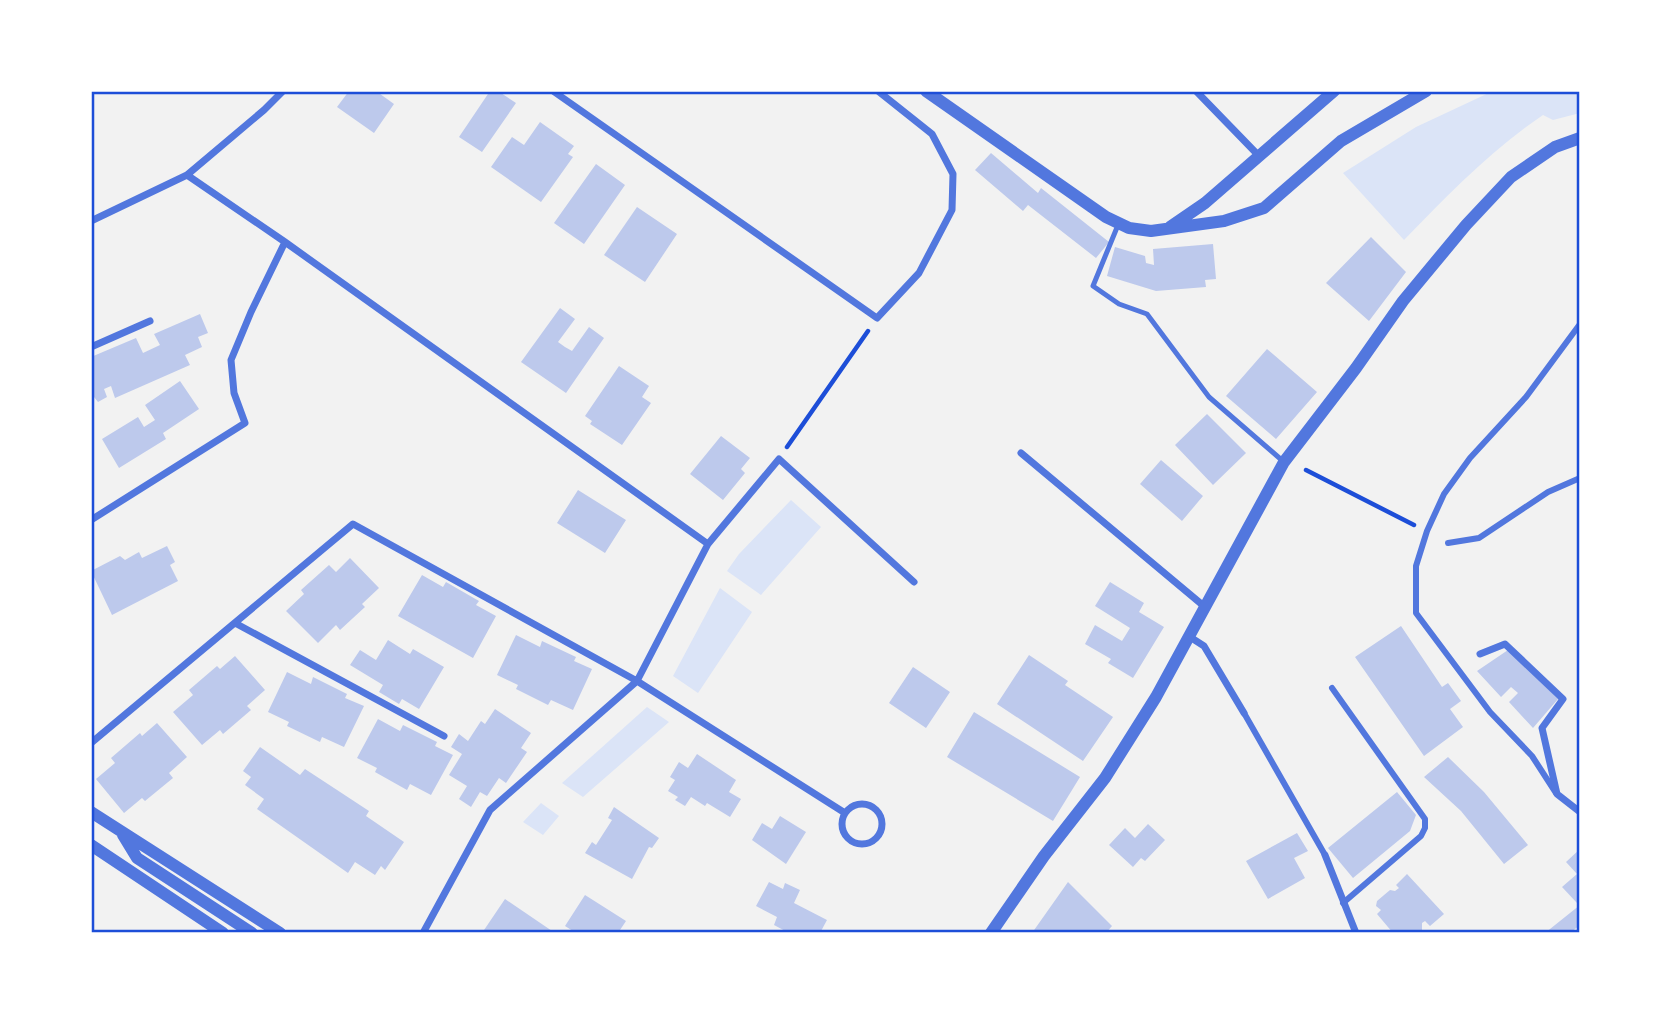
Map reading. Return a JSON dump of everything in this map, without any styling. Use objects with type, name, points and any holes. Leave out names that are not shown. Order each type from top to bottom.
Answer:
[{"type":"street","points":[[91,221],[187,175],[283,91]]},
{"type":"street","points":[[553,91],[877,318],[919,273],[952,210],[953,174],[932,134],[878,91]]},
{"type":"street","points":[[926,91],[1119,224],[1140,230],[1223,221],[1264,208],[1341,141],[1426,91]]},
{"type":"street","points":[[1196,91],[1260,157]]},
{"type":"street","points":[[1167,229],[1205,203],[1334,91]]},
{"type":"street","points":[[991,933],[1044,856],[1105,778],[1156,697],[1284,462],[1403,301],[1466,225],[1511,177],[1555,147],[1580,138]]},
{"type":"street","points":[[187,175],[708,544]]},
{"type":"street","points":[[91,520],[245,423],[234,393],[231,360],[285,242]]},
{"type":"street","points":[[91,347],[150,321]]},
{"type":"street","points":[[1580,324],[1526,397],[1470,458],[1444,494],[1427,531],[1416,566],[1416,613],[1490,712],[1532,756],[1557,794],[1580,813]]},
{"type":"street","points":[[1021,453],[1205,607]]},
{"type":"street","points":[[423,933],[490,810],[638,681],[708,544],[779,459],[914,582]]},
{"type":"street","points":[[1448,543],[1479,538],[1548,492],[1580,478]]},
{"type":"street","points":[[91,743],[353,524],[638,681],[845,813]]},
{"type":"street","points":[[235,623],[444,736]]},
{"type":"street","points":[[1189,637],[1205,646],[1325,855],[1356,933]]},
{"type":"street","points":[[1480,654],[1505,644],[1563,699],[1542,728],[1557,794]]},
{"type":"street","points":[[1332,688],[1425,819],[1421,836],[1343,903]]},
{"type":"street","points":[[856,805],[870,806],[880,815],[882,822],[879,835],[869,844],[850,841],[842,832],[845,813],[856,805]]},
{"type":"street","points":[[91,812],[280,933]]},
{"type":"street","points":[[120,830],[137,858],[252,933]]},
{"type":"street","points":[[91,845],[223,933]]},
{"type":"lane","points":[[1119,224],[1093,286],[1119,303],[1147,314],[1209,397],[1284,462]]},
{"type":"path","points":[[779,459],[877,318]]},
{"type":"path","points":[[1306,470],[1427,531]]},
{"type":"shaded area","points":[[1493,91],[1580,91],[1580,113],[1553,120],[1543,115],[1470,174],[1404,240],[1343,173],[1416,127]]},
{"type":"shaded area","points":[[791,500],[821,527],[761,595],[727,571],[739,554]]},
{"type":"shaded area","points":[[720,588],[752,612],[698,693],[673,676]]},
{"type":"shaded area","points":[[647,707],[669,722],[583,797],[562,783]]},
{"type":"shaded area","points":[[541,803],[559,816],[543,835],[523,822]]},
{"type":"building","points":[[349,91],[376,91],[394,104],[374,133],[337,107]]},
{"type":"building","points":[[490,91],[498,91],[516,103],[482,152],[459,137]]},
{"type":"building","points":[[540,122],[574,146],[568,154],[573,157],[541,202],[491,167],[512,137],[524,145]]},
{"type":"building","points":[[991,153],[1038,193],[1041,188],[1109,242],[1096,258],[1028,205],[1023,211],[975,170]]},
{"type":"building","points":[[596,164],[625,185],[584,244],[554,223]]},
{"type":"building","points":[[637,207],[677,234],[645,282],[604,255]]},
{"type":"building","points":[[1371,237],[1406,272],[1369,321],[1326,283]]},
{"type":"building","points":[[1213,244],[1216,279],[1205,280],[1206,287],[1156,291],[1107,276],[1115,247],[1145,256],[1146,263],[1154,265],[1153,249]]},
{"type":"building","points":[[560,308],[575,319],[558,342],[565,347],[572,351],[589,327],[604,338],[566,393],[521,362]]},
{"type":"building","points":[[200,314],[208,333],[198,337],[202,347],[185,355],[190,365],[115,398],[111,386],[104,389],[107,397],[98,402],[91,390],[91,357],[136,338],[143,353],[160,345],[154,334]]},
{"type":"building","points":[[1267,349],[1317,392],[1276,439],[1226,396]]},
{"type":"building","points":[[619,366],[649,386],[642,397],[651,403],[622,445],[590,424],[592,421],[585,416]]},
{"type":"building","points":[[180,381],[199,409],[163,433],[166,439],[119,468],[102,439],[138,417],[144,427],[155,420],[145,405]]},
{"type":"building","points":[[1207,414],[1246,453],[1213,485],[1175,445]]},
{"type":"building","points":[[721,436],[750,458],[741,469],[745,473],[723,500],[690,474]]},
{"type":"building","points":[[1161,460],[1203,496],[1182,521],[1140,484]]},
{"type":"building","points":[[578,490],[626,520],[605,553],[557,523]]},
{"type":"building","points":[[167,546],[175,562],[170,565],[178,581],[112,615],[91,571],[120,556],[125,560],[139,552],[142,558]]},
{"type":"building","points":[[350,558],[379,588],[362,604],[365,607],[340,630],[336,625],[318,643],[286,611],[304,594],[301,590],[329,565],[336,572]]},
{"type":"building","points":[[422,575],[443,587],[446,582],[479,601],[476,605],[496,616],[473,658],[398,616]]},
{"type":"building","points":[[1110,582],[1144,603],[1139,612],[1164,627],[1133,678],[1108,663],[1111,659],[1085,644],[1095,625],[1122,641],[1130,628],[1095,606]]},
{"type":"building","points":[[1401,626],[1442,687],[1448,683],[1461,701],[1450,709],[1463,727],[1424,756],[1355,657]]},
{"type":"building","points":[[516,635],[540,647],[542,641],[576,657],[574,661],[592,669],[573,710],[551,700],[548,705],[516,689],[518,685],[497,675]]},
{"type":"building","points":[[388,640],[410,654],[413,649],[444,667],[419,709],[402,699],[399,704],[379,692],[383,685],[350,665],[360,650],[376,660]]},
{"type":"building","points":[[1508,650],[1558,699],[1533,728],[1509,702],[1518,693],[1511,687],[1501,697],[1477,671]]},
{"type":"building","points":[[1029,655],[1068,681],[1065,685],[1113,717],[1083,761],[997,704]]},
{"type":"building","points":[[235,656],[265,690],[247,706],[251,710],[223,734],[220,730],[202,745],[173,712],[193,695],[189,690],[217,666],[220,669]]},
{"type":"building","points":[[913,667],[950,692],[926,728],[889,703]]},
{"type":"building","points":[[287,672],[311,684],[313,677],[347,694],[345,698],[364,706],[344,747],[322,737],[320,742],[287,726],[289,722],[268,712]]},
{"type":"building","points":[[495,709],[531,733],[521,748],[527,752],[506,783],[499,778],[487,796],[480,792],[471,807],[459,799],[467,786],[449,775],[462,754],[451,747],[459,734],[468,741],[481,721],[485,724]]},
{"type":"building","points":[[974,712],[1080,777],[1053,821],[947,757]]},
{"type":"building","points":[[378,719],[400,731],[403,725],[437,742],[435,746],[453,755],[431,795],[410,784],[407,790],[375,772],[377,768],[357,758]]},
{"type":"building","points":[[157,723],[187,757],[169,773],[173,778],[145,801],[142,798],[124,813],[96,779],[115,763],[111,758],[140,733],[142,736]]},
{"type":"building","points":[[260,747],[300,775],[305,769],[369,811],[366,816],[404,842],[385,870],[381,866],[375,875],[355,862],[348,873],[257,809],[264,799],[245,785],[251,777],[243,771]]},
{"type":"building","points":[[697,754],[736,780],[729,792],[741,799],[730,817],[691,797],[685,806],[675,800],[678,797],[668,791],[675,780],[670,777],[679,762],[688,768]]},
{"type":"building","points":[[1448,757],[1484,792],[1528,845],[1504,864],[1461,811],[1424,777]]},
{"type":"building","points":[[1397,792],[1416,815],[1410,831],[1353,878],[1328,848]]},
{"type":"building","points":[[614,807],[659,838],[652,848],[649,847],[632,879],[585,853],[592,842],[596,845],[612,820],[608,818]]},
{"type":"building","points":[[780,816],[806,832],[786,864],[752,840],[762,823],[772,829]]},
{"type":"building","points":[[1148,824],[1165,840],[1145,861],[1141,858],[1133,867],[1109,845],[1125,828],[1135,838]]},
{"type":"building","points":[[1297,833],[1308,851],[1294,858],[1305,878],[1268,899],[1246,861]]},
{"type":"building","points":[[1580,849],[1580,900],[1577,903],[1562,887],[1577,874],[1566,862]]},
{"type":"building","points":[[1407,874],[1444,914],[1430,926],[1425,921],[1422,923],[1422,933],[1393,933],[1377,914],[1381,910],[1376,906],[1377,901],[1390,890],[1399,888],[1396,885]]},
{"type":"building","points":[[769,882],[783,889],[785,883],[800,890],[794,903],[827,920],[820,933],[805,930],[803,933],[789,933],[774,925],[777,917],[756,906]]},
{"type":"building","points":[[1068,882],[1112,926],[1106,933],[1032,933]]},
{"type":"building","points":[[585,895],[626,921],[618,933],[576,933],[565,926]]},
{"type":"building","points":[[505,899],[555,933],[482,933]]},
{"type":"building","points":[[1580,905],[1580,925],[1570,933],[1545,933]]}]
